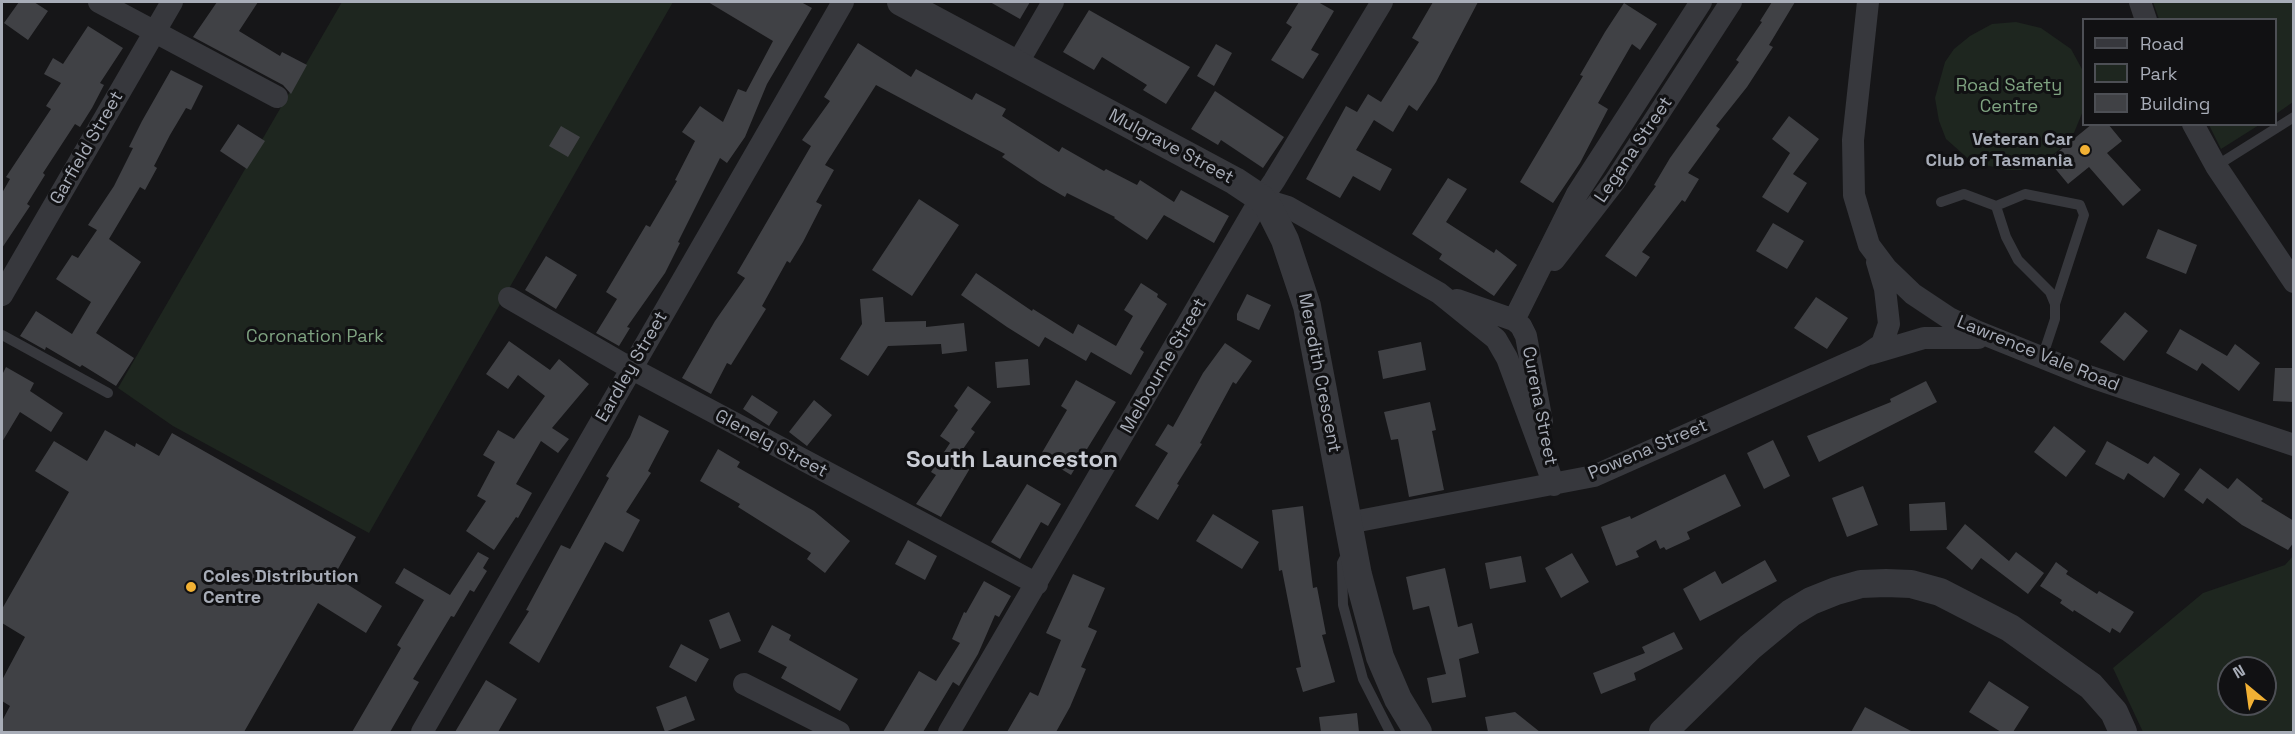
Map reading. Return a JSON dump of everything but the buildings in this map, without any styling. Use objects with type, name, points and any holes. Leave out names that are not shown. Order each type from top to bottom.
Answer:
[{"type":"street","points":[[99,2],[277,98]]},
{"type":"street","name":"Garfield Street","points":[[2,295],[172,2]]},
{"type":"street","name":"Eardley Street","points":[[422,732],[843,2]]},
{"type":"street","name":"Mulgrave Street","points":[[900,2],[1231,179],[1262,199],[1287,207],[1439,293],[1497,339]]},
{"type":"street","points":[[1017,64],[1053,2]]},
{"type":"street","name":"Melbourne Street","points":[[949,732],[1262,199],[1382,2]]},
{"type":"street","name":"Legana Street","points":[[1514,320],[1577,194],[1701,2]]},
{"type":"street","name":"Legana Street","points":[[1528,291],[1615,181],[1731,2]]},
{"type":"street","name":"Lawrence Vale Road","points":[[1868,2],[1853,140],[1853,175],[1858,213],[1869,245],[1887,269],[1913,294],[1949,318],[2006,344],[2088,376],[2294,445]]},
{"type":"street","points":[[2140,2],[2145,18]]},
{"type":"street","points":[[2194,126],[2216,166],[2294,282]]},
{"type":"street","name":"Meredith Crescent","points":[[1262,199],[1282,233],[1307,306],[1354,555],[1380,657],[1398,699],[1418,732]]},
{"type":"street","name":"Powena Street","points":[[1866,355],[1882,344],[1889,324],[1885,289],[1869,245]]},
{"type":"street","name":"Mulgrave Street","points":[[1439,293],[1514,320]]},
{"type":"street","name":"Glenelg Street","points":[[509,298],[630,368],[1037,584]]},
{"type":"street","name":"Curena Street","points":[[1514,320],[1521,326],[1526,336],[1554,485]]},
{"type":"street","name":"Powena Street","points":[[1348,523],[1594,476],[1866,355],[1910,341],[1941,336],[1976,338],[2006,344]]},
{"type":"street","name":"Curena Street","points":[[1497,339],[1507,358],[1554,485]]},
{"type":"street","points":[[1663,732],[1750,647],[1810,601],[1861,584],[1886,583],[1911,584],[1940,592],[2010,628],[2091,686],[2114,712],[2123,732]]},
{"type":"street","points":[[744,684],[839,732]]},
{"type":"lane","points":[[2216,166],[2294,117]]},
{"type":"lane","points":[[1941,202],[1964,194],[1995,206],[2025,194],[2080,205],[2084,216],[2055,304],[2055,319],[2042,358]]},
{"type":"lane","points":[[1995,206],[2006,237],[2018,260],[2050,292],[2055,304]]},
{"type":"lane","points":[[2,335],[108,393]]},
{"type":"lane","points":[[1354,555],[1344,559],[1342,563],[1343,605],[1363,679],[1390,732]]},
{"type":"green space","name":"Coronation Park","points":[[342,2],[673,2],[369,533],[173,426],[118,388]]},
{"type":"green space","points":[[2153,2],[2293,2],[2293,102],[2277,113],[2277,18],[2159,18]]},
{"type":"green space","name":"Road Safety Centre","points":[[2016,22],[2041,28],[2071,49],[2082,69],[2082,113],[2071,140],[2045,161],[2021,170],[2007,170],[1972,162],[1946,139],[1939,121],[1935,98],[1945,62],[1954,49],[1970,36],[1992,24]]},
{"type":"green space","points":[[2210,126],[2257,126],[2221,149]]},
{"type":"green space","points":[[2293,556],[2293,732],[2143,732],[2113,668],[2203,593],[2285,565]]},
{"type":"place","name":"Veteran Car Club of Tasmania","points":[[2085,150]]},
{"type":"place","name":"Coles Distribution Centre","points":[[191,587]]},
{"type":"district","name":"South Launceston","points":[[1012,460]]}]
